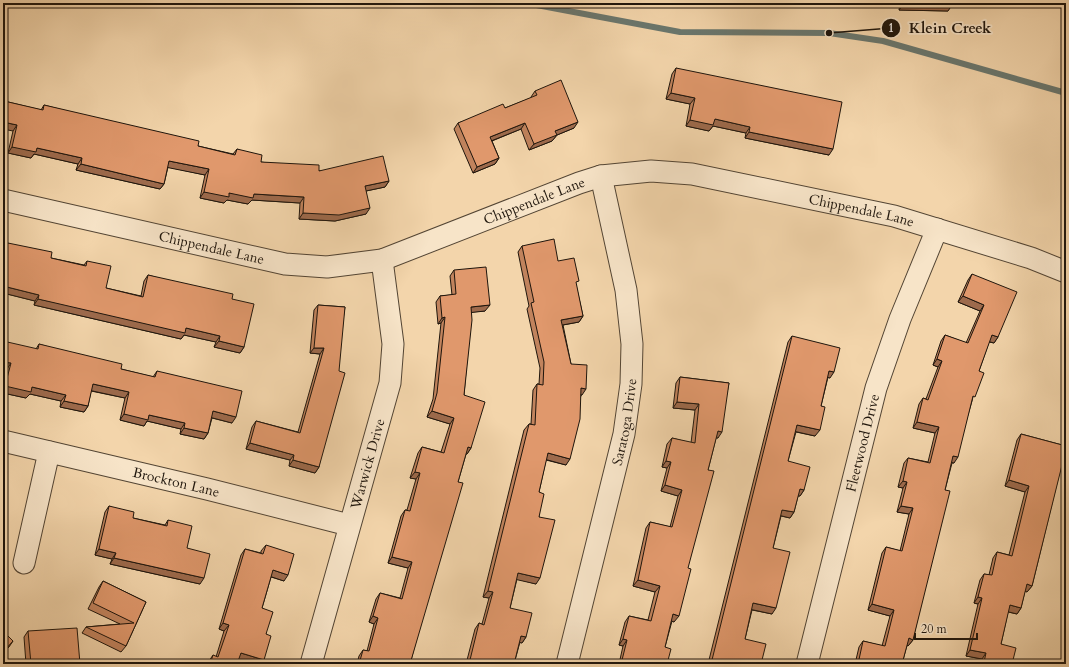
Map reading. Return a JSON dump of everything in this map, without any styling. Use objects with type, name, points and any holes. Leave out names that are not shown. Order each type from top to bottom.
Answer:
[{"type":"street","name":"Chippendale Lane","points":[[3,200],[285,264],[327,267],[382,260],[579,183],[601,176],[652,171],[692,174],[894,216],[1031,258],[1066,272]]},
{"type":"street","name":"Saratoga Drive","points":[[568,664],[624,434],[631,384],[632,344],[626,290],[601,176]]},
{"type":"street","name":"Fleetwood Drive","points":[[807,664],[876,388],[897,326],[937,228]]},
{"type":"street","name":"Warwick Drive","points":[[311,664],[390,383],[393,344],[382,260]]},
{"type":"street","name":"Brockton Lane","points":[[3,441],[207,489],[349,525]]},
{"type":"street","points":[[24,563],[50,452]]},
{"type":"building","points":[[952,3],[952,5],[904,4]]},
{"type":"building","points":[[676,68],[842,102],[833,149],[749,132],[750,127],[715,119],[713,125],[690,120],[695,98],[671,93]]},
{"type":"building","points":[[561,80],[578,122],[555,131],[557,135],[534,144],[525,123],[490,137],[499,158],[477,167],[458,123],[503,104],[505,108],[537,95],[535,91]]},
{"type":"building","points":[[3,96],[5,96],[4,101],[43,110],[44,105],[199,141],[198,146],[235,155],[237,149],[262,155],[261,162],[319,165],[319,171],[383,156],[389,181],[365,186],[370,208],[339,215],[303,213],[304,197],[254,194],[253,198],[229,193],[229,197],[204,192],[209,169],[169,161],[164,184],[81,164],[82,158],[37,148],[36,152],[12,147],[17,125],[3,122]]},
{"type":"building","points":[[554,239],[558,261],[574,258],[579,281],[576,282],[583,316],[561,320],[571,364],[587,365],[586,389],[581,388],[580,419],[570,459],[548,453],[539,492],[544,494],[539,517],[555,520],[540,578],[518,573],[510,608],[532,613],[526,637],[521,636],[514,664],[469,664],[479,623],[484,625],[493,592],[488,591],[529,424],[535,425],[537,384],[543,385],[544,362],[531,303],[534,302],[522,246]]},
{"type":"building","points":[[3,242],[52,252],[51,258],[86,266],[87,261],[111,266],[106,288],[143,297],[148,275],[233,294],[232,299],[254,304],[244,347],[219,341],[220,336],[186,328],[185,333],[38,299],[39,295],[3,286]]},
{"type":"building","points":[[486,267],[490,305],[471,307],[472,320],[464,395],[485,402],[471,448],[468,447],[458,482],[463,483],[410,664],[359,664],[363,650],[369,651],[378,618],[373,616],[380,593],[402,599],[412,562],[392,557],[405,510],[410,511],[420,473],[415,472],[422,447],[444,453],[454,418],[432,411],[437,393],[445,317],[442,318],[440,296],[456,294],[454,270]]},
{"type":"building","points":[[972,274],[1017,292],[998,337],[992,335],[979,371],[984,373],[975,397],[973,396],[958,457],[953,456],[945,490],[950,491],[913,640],[909,638],[902,664],[858,664],[863,641],[885,646],[894,610],[872,604],[886,547],[902,551],[913,508],[901,506],[907,482],[903,481],[908,458],[930,463],[939,427],[917,422],[923,398],[928,400],[942,361],[937,359],[945,335],[968,343],[984,305],[963,296]]},
{"type":"building","points":[[318,305],[345,307],[339,371],[345,373],[319,467],[293,460],[294,455],[250,443],[256,421],[300,433],[324,348],[314,348]]},
{"type":"building","points":[[792,336],[840,348],[834,372],[829,371],[821,406],[825,407],[820,430],[797,425],[788,461],[810,467],[804,490],[800,489],[794,512],[782,510],[773,548],[790,552],[776,608],[753,603],[745,639],[766,644],[761,664],[711,664]]},
{"type":"building","points":[[3,341],[38,349],[39,344],[122,364],[121,369],[155,377],[157,371],[242,391],[236,417],[213,411],[208,433],[184,428],[185,423],[149,415],[148,420],[124,414],[129,392],[93,384],[88,406],[64,401],[66,395],[32,387],[31,392],[5,386],[11,363],[3,362]]},
{"type":"building","points":[[680,377],[729,383],[722,432],[718,431],[708,470],[714,471],[688,568],[691,569],[679,616],[673,614],[665,647],[671,649],[667,664],[621,664],[627,640],[623,639],[629,616],[651,621],[660,586],[638,580],[650,522],[672,527],[682,490],[665,485],[671,462],[666,461],[672,438],[695,443],[699,404],[677,402]]},
{"type":"building","points":[[1021,434],[1066,446],[1066,449],[1032,586],[1027,584],[1021,608],[1010,605],[1001,644],[1016,648],[1012,664],[991,664],[984,662],[986,653],[970,650],[982,598],[978,597],[984,574],[992,575],[997,552],[1012,556],[1029,486],[1009,480]]},
{"type":"building","points":[[109,506],[134,512],[133,518],[167,526],[168,520],[192,526],[187,548],[210,554],[204,578],[114,558],[116,553],[99,549]]},
{"type":"building","points":[[266,545],[294,554],[288,575],[273,570],[262,608],[273,612],[266,634],[271,636],[264,660],[241,653],[237,664],[210,664],[213,655],[218,657],[229,625],[223,623],[245,549],[263,554]]},
{"type":"building","points":[[103,581],[146,602],[126,646],[86,627],[134,623],[93,603]]},
{"type":"building","points":[[77,628],[80,664],[31,664],[28,631]]},
{"type":"building","points":[[3,631],[13,641],[3,652]]},
{"type":"waterway","points":[[526,3],[680,32],[829,33],[883,41],[1066,93]]},
{"type":"place","name":"Klein Creek","points":[[829,33]]}]
